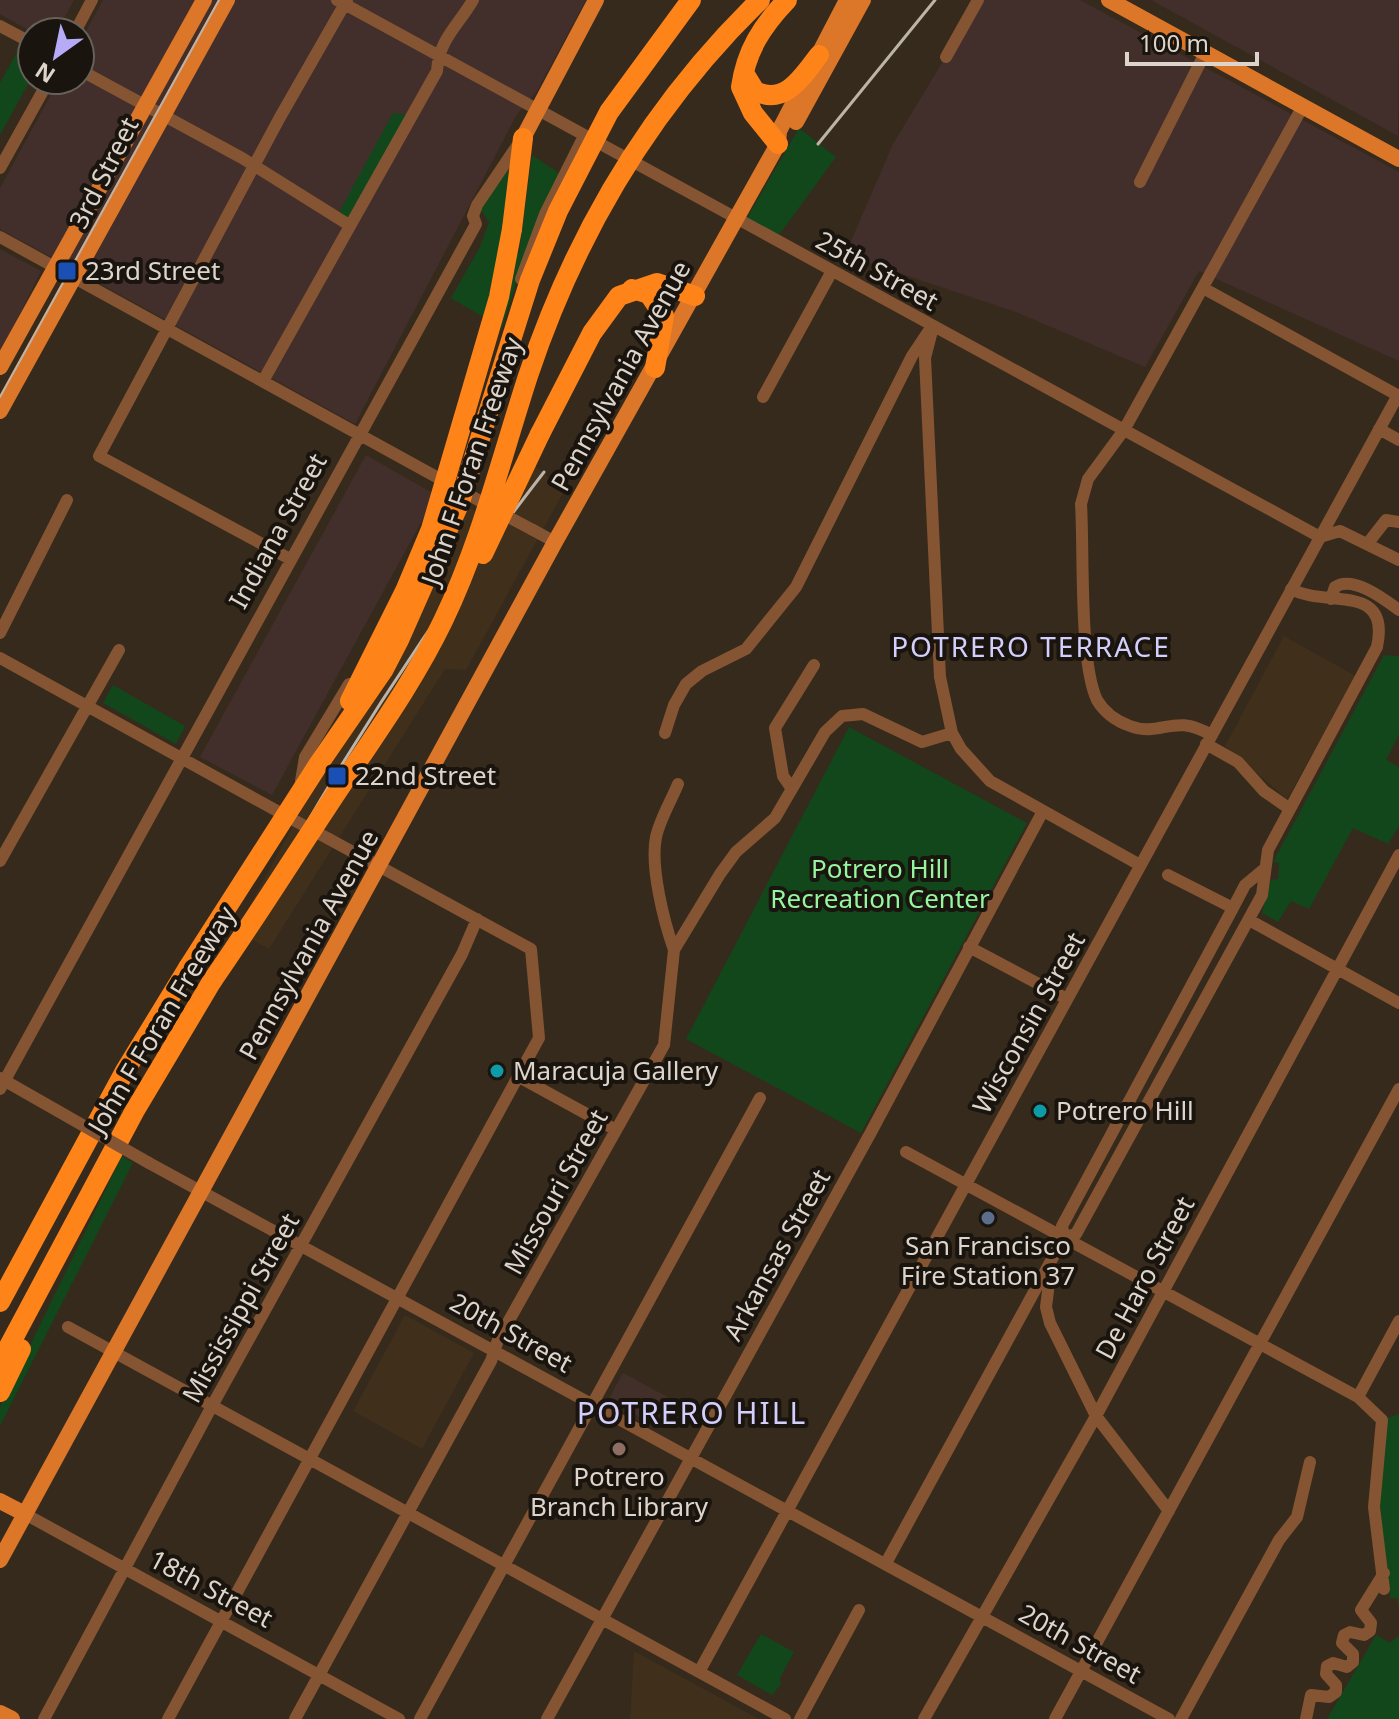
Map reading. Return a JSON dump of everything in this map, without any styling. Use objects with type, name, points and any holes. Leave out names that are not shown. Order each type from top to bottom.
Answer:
[{"type":"highway","points":[[0,1302],[125,1071],[318,765],[384,669],[431,573],[473,464],[530,280],[574,176],[629,81],[691,0]]},
{"type":"highway","name":"John F Foran Freeway","points":[[0,1363],[90,1192],[212,981],[384,724],[425,655],[481,531],[538,349],[589,228],[625,162],[661,109],[711,50],[760,0]]},
{"type":"highway","points":[[778,144],[746,102],[741,87],[744,68],[762,28],[787,0]]},
{"type":"highway","points":[[744,68],[755,91],[771,96],[793,88],[819,55]]},
{"type":"highway","points":[[318,765],[405,591],[431,529],[499,297],[512,229],[523,138]]},
{"type":"highway","points":[[425,655],[506,511],[559,395],[612,302],[632,289],[657,283],[695,296]]},
{"type":"highway","points":[[632,289],[649,294],[664,316],[655,368]]},
{"type":"highway","points":[[0,1392],[90,1192]]},
{"type":"highway","points":[[0,1274],[37,1230]]},
{"type":"main road","name":"3rd Street","points":[[0,367],[204,0]]},
{"type":"main road","name":"3rd Street","points":[[0,411],[227,0]]},
{"type":"main road","name":"Indiana Street","points":[[523,138],[596,0]]},
{"type":"main road","name":"Pennsylvania Avenue","points":[[778,144],[779,131],[847,0]]},
{"type":"main road","name":"Pennsylvania Avenue","points":[[0,1560],[555,542],[655,368],[735,219],[778,144],[788,136],[863,0]]},
{"type":"main road","points":[[1109,0],[1399,159]]},
{"type":"main road","name":"18th Street","points":[[0,1501],[25,1514]]},
{"type":"main road","points":[[0,1713],[12,1719]]},
{"type":"street","points":[[263,381],[349,225],[361,212],[437,71],[438,56],[454,22],[473,0]]},
{"type":"street","points":[[946,57],[978,0]]},
{"type":"street","points":[[290,559],[99,456],[343,1]]},
{"type":"street","name":"25th Street","points":[[343,1],[536,110],[1320,537],[1340,531],[1399,560]]},
{"type":"street","points":[[1140,182],[1205,53]]},
{"type":"street","points":[[96,79],[254,166],[349,225]]},
{"type":"street","points":[[0,168],[40,96]]},
{"type":"street","points":[[1290,809],[1264,791],[1238,762],[1185,723],[1159,728],[1132,727],[1107,713],[1093,690],[1088,667],[1081,504],[1088,479],[1124,430],[1303,106]]},
{"type":"street","points":[[285,815],[301,781],[305,757],[394,598],[413,574],[456,487],[526,261],[545,214],[584,136]]},
{"type":"street","name":"Indiana Street","points":[[0,1089],[476,224],[473,216],[523,138]]},
{"type":"street","points":[[0,237],[555,542]]},
{"type":"street","points":[[763,397],[832,271]]},
{"type":"street","points":[[1203,288],[1398,396]]},
{"type":"street","points":[[665,733],[674,705],[686,684],[702,671],[746,649],[796,587],[912,356],[933,327]]},
{"type":"street","points":[[933,327],[925,358],[942,694],[952,733],[968,758],[990,781],[1140,865]]},
{"type":"street","name":"Wisconsin Street","points":[[699,1672],[1398,396]]},
{"type":"street","points":[[1379,429],[1399,440]]},
{"type":"street","points":[[0,633],[67,500]]},
{"type":"street","points":[[1368,543],[1386,520],[1399,522]]},
{"type":"street","points":[[1331,599],[1335,587],[1346,583],[1375,594],[1399,610]]},
{"type":"street","points":[[1064,1237],[1076,1234],[1249,920],[1262,895],[1268,850],[1379,640],[1378,625],[1371,610],[1354,600],[1309,598],[1291,589]]},
{"type":"street","points":[[0,861],[119,650]]},
{"type":"street","points":[[0,658],[531,949],[539,1038],[168,1719]]},
{"type":"street","points":[[792,789],[783,776],[775,728],[814,665]]},
{"type":"street","name":"Missouri Street","points":[[295,1719],[494,1350],[664,1045],[674,950],[728,863],[775,818],[833,723],[842,716],[863,714],[922,742],[952,733]]},
{"type":"street","points":[[674,950],[658,883],[655,848],[678,784]]},
{"type":"street","name":"Arkansas Street","points":[[547,1719],[870,1134],[1043,811]]},
{"type":"street","name":"De Haro Street","points":[[924,1719],[1096,1416],[1399,855]]},
{"type":"street","points":[[886,1563],[1064,1237],[1062,1226],[1245,885],[1263,870]]},
{"type":"street","points":[[1168,875],[1233,908]]},
{"type":"street","name":"Mississippi Street","points":[[44,1719],[212,1406],[462,954],[477,919]]},
{"type":"street","points":[[1249,920],[1399,1003]]},
{"type":"street","points":[[969,947],[1067,999]]},
{"type":"street","points":[[519,1077],[616,1130]]},
{"type":"street","name":"20th Street","points":[[0,1078],[149,1163],[1169,1719]]},
{"type":"street","points":[[1055,1719],[1158,1532],[1169,1519],[1169,1511],[1399,1089]]},
{"type":"street","points":[[420,1719],[760,1098]]},
{"type":"street","points":[[906,1152],[1358,1397],[1382,1420],[1374,1507],[1384,1589]]},
{"type":"street","points":[[1052,1256],[1046,1307],[1050,1323],[1096,1416],[1169,1511]]},
{"type":"street","points":[[1358,1397],[1399,1321]]},
{"type":"street","points":[[68,1327],[785,1719]]},
{"type":"street","points":[[1181,1719],[1279,1540],[1295,1524],[1310,1462]]},
{"type":"street","name":"18th Street","points":[[25,1514],[399,1719]]},
{"type":"street","points":[[1306,1719],[1309,1698],[1315,1694],[1329,1697],[1336,1692],[1336,1685],[1327,1676],[1326,1668],[1331,1663],[1347,1667],[1352,1664],[1354,1656],[1342,1639],[1350,1632],[1364,1635],[1370,1631],[1371,1623],[1361,1610],[1384,1573]]},
{"type":"street","points":[[800,1719],[859,1610]]},
{"type":"shaded area","points":[[0,0],[74,0],[66,16],[16,16],[16,23],[0,14]]},
{"type":"shaded area","points":[[103,0],[586,0],[537,91],[517,114],[355,424],[0,229],[0,188],[50,96],[96,96],[94,16]]},
{"type":"shaded area","points":[[980,0],[1080,0],[1399,172],[1399,361],[1199,271],[1145,367],[1016,312],[845,255],[893,144]]},
{"type":"shaded area","points":[[1151,0],[1399,0],[1398,136]]},
{"type":"shaded area","points":[[0,249],[41,271],[0,355]]},
{"type":"shaded area","points":[[366,455],[436,495],[272,795],[200,757]]},
{"type":"shaded area","points":[[533,464],[564,491],[466,670],[445,669],[269,949],[236,931],[466,506],[490,519]]},
{"type":"shaded area","points":[[1284,636],[1356,676],[1287,799],[1225,746]]},
{"type":"shaded area","points":[[405,1315],[474,1353],[422,1449],[353,1411]]},
{"type":"shaded area","points":[[623,1373],[673,1400],[660,1428],[608,1400]]},
{"type":"shaded area","points":[[634,1651],[759,1719],[630,1719]]},
{"type":"green space","points":[[16,54],[16,96],[22,96],[0,135],[0,83]]},
{"type":"green space","points":[[393,113],[409,115],[352,217],[342,219],[337,216]]},
{"type":"green space","points":[[799,128],[836,157],[779,235],[747,218]]},
{"type":"green space","points":[[532,155],[563,176],[523,262],[502,328],[451,298],[480,247],[489,222],[480,209],[509,167],[503,254],[519,253]]},
{"type":"green space","points":[[1384,655],[1399,656],[1399,735],[1386,760],[1399,767],[1399,826],[1388,844],[1353,828],[1309,909],[1291,901],[1278,922],[1262,913],[1271,880],[1278,879],[1279,863],[1273,862]]},
{"type":"green space","points":[[113,685],[185,726],[176,744],[103,703]]},
{"type":"green space","name":"Potrero Hill Recreation Center","points":[[849,727],[1027,823],[861,1133],[686,1039]]},
{"type":"green space","points":[[122,1156],[133,1163],[0,1426],[0,1407]]},
{"type":"green space","points":[[1399,1414],[1399,1609],[1397,1598],[1390,1598],[1380,1498],[1387,1418]]},
{"type":"green space","points":[[761,1634],[794,1652],[780,1678],[781,1684],[772,1695],[737,1675]]},
{"type":"green space","points":[[1376,1635],[1390,1643],[1399,1635],[1399,1719],[1327,1719]]},
{"type":"tram line","points":[[0,397],[219,0]]},
{"type":"railway","points":[[818,144],[935,0]]},
{"type":"railway","points":[[252,921],[318,804],[389,690],[464,580],[544,472]]},
{"type":"place","name":"23rd Street","points":[[67,271]]},
{"type":"place","name":"22nd Street","points":[[337,776]]},
{"type":"place","name":"Maracuja Gallery","points":[[497,1071]]},
{"type":"place","name":"Potrero Hill","points":[[1040,1111]]},
{"type":"place","name":"San Francisco Fire Station 37","points":[[988,1218]]},
{"type":"place","name":"Potrero Branch Library","points":[[619,1449]]},
{"type":"district","name":"POTRERO TERRACE","points":[[1031,647]]},
{"type":"district","name":"POTRERO HILL","points":[[692,1414]]}]
